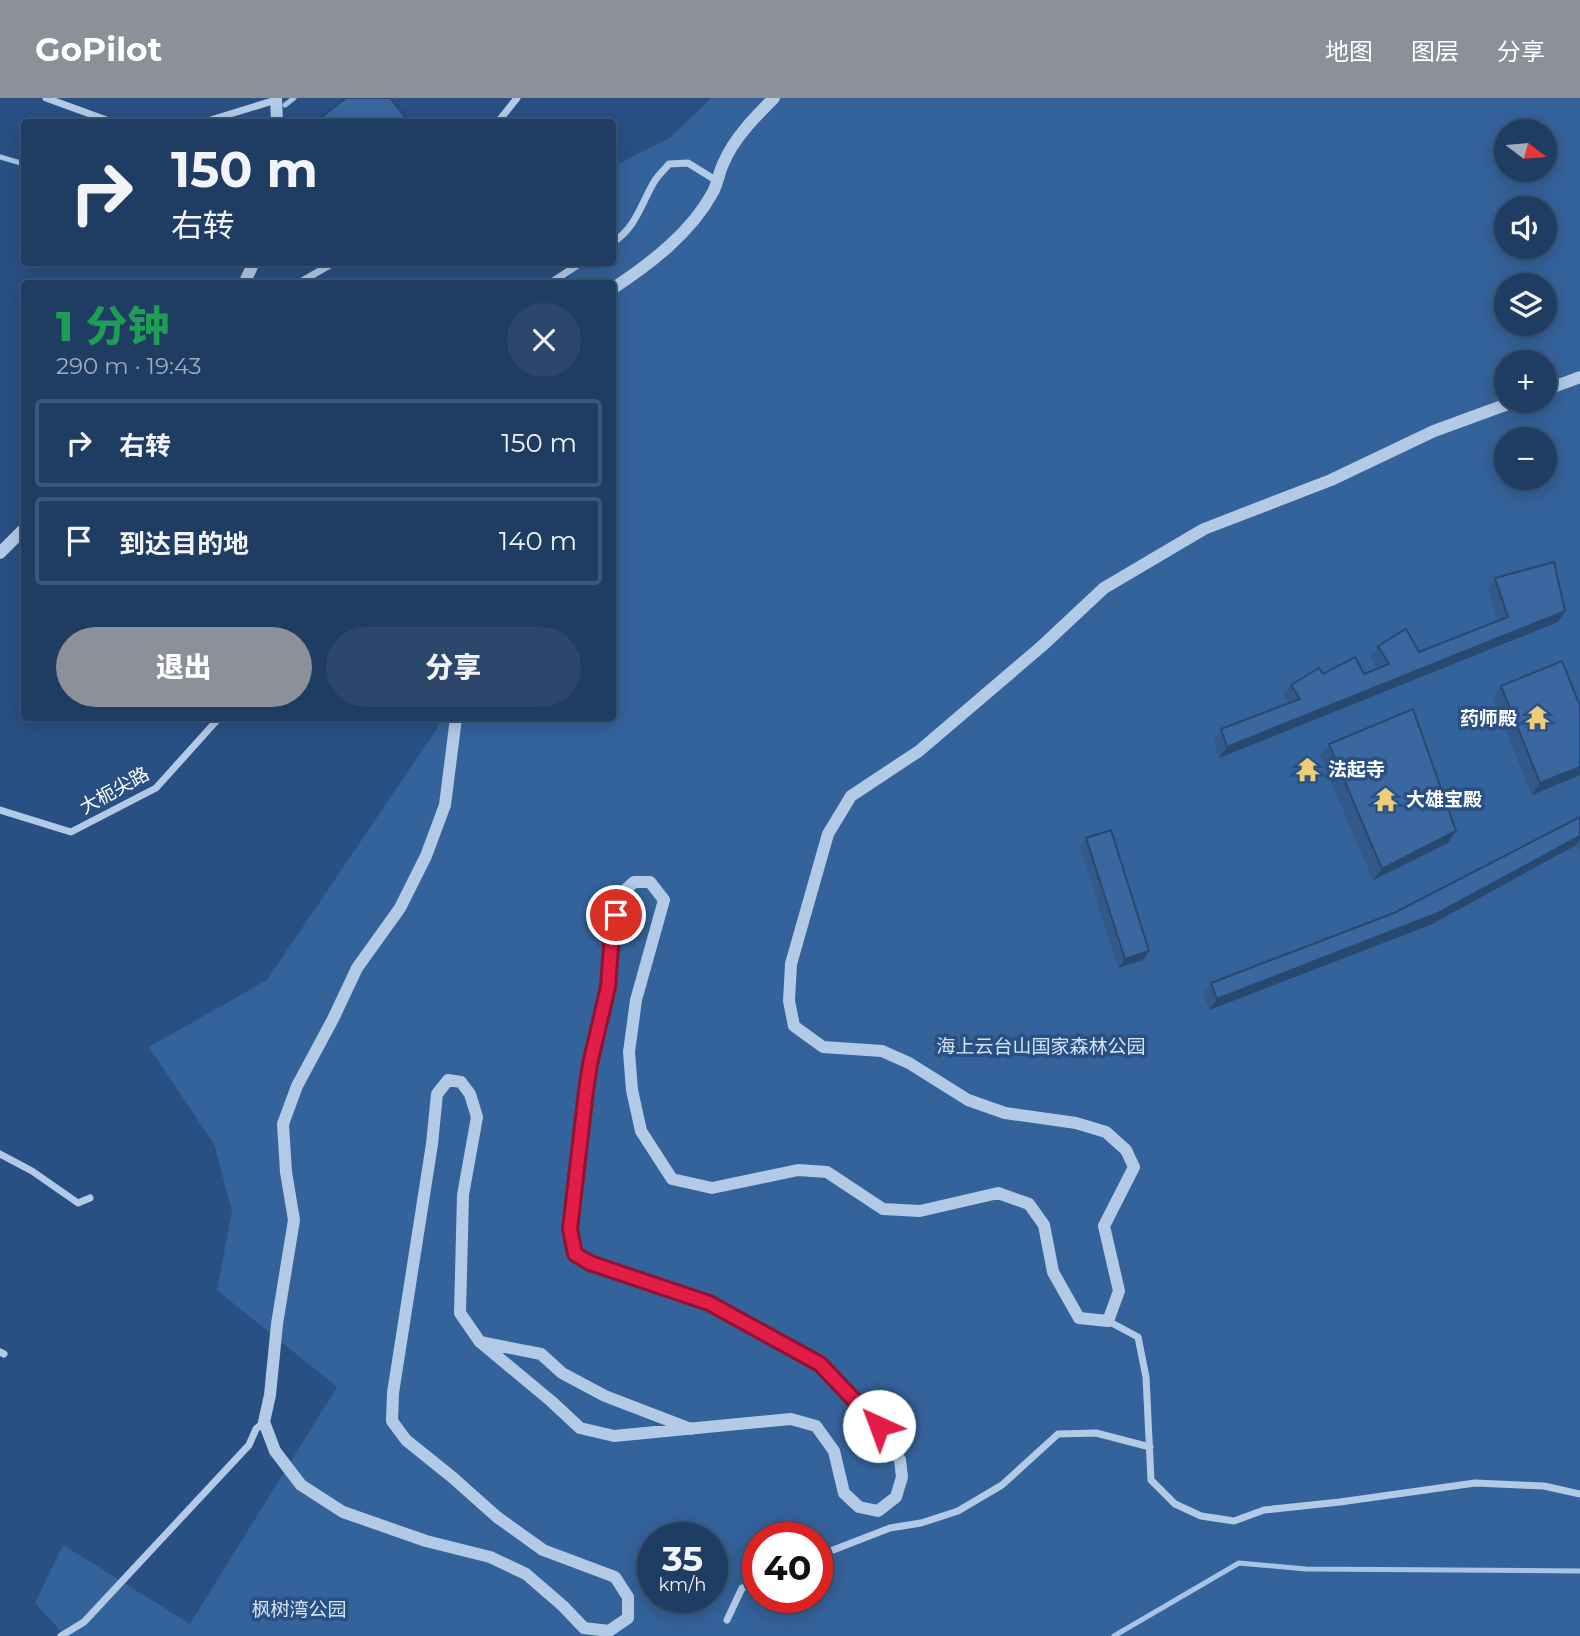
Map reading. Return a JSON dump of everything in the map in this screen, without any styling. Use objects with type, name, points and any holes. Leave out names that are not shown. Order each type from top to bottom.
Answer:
[{"type":"street","points":[[46,98],[104,119]]},
{"type":"street","points":[[500,119],[517,98]]},
{"type":"street","points":[[616,286],[635,274],[687,230],[714,192],[724,160],[752,121],[774,98]]},
{"type":"street","points":[[213,119],[276,99],[277,119]]},
{"type":"street","points":[[616,240],[638,217],[654,180],[669,164],[688,163],[717,181]]},
{"type":"street","points":[[304,280],[328,266]]},
{"type":"street","points":[[555,280],[576,266]]},
{"type":"street","points":[[1557,386],[1580,377]]},
{"type":"street","points":[[1108,1321],[1119,1291],[1104,1226],[1134,1167],[1126,1150],[1106,1132],[1076,1123],[1005,1113],[968,1100],[909,1063],[882,1051],[823,1047],[794,1026],[789,1002],[791,964],[828,834],[851,796],[919,751],[1042,646],[1104,588],[1204,529],[1331,480],[1434,431],[1494,409]]},
{"type":"street","points":[[0,554],[21,532]]},
{"type":"street","name":"大枙尖路","points":[[0,810],[71,832],[156,789],[216,721]]},
{"type":"street","points":[[456,721],[445,804],[426,856],[400,908],[357,968],[297,1086],[283,1124],[286,1172],[294,1220],[264,1422],[275,1451],[302,1485],[343,1512],[426,1541],[490,1557],[526,1574],[584,1628],[609,1631],[628,1618],[628,1597],[615,1577],[543,1550],[497,1517],[405,1440],[392,1421],[393,1392],[420,1225],[437,1094],[448,1080],[460,1082],[470,1094],[477,1117],[463,1195],[460,1313],[481,1342],[580,1428],[614,1436],[791,1419],[816,1426],[834,1451],[844,1493],[859,1507],[878,1511],[896,1497],[902,1477],[900,1460],[879,1426],[820,1364],[709,1303],[590,1263],[575,1254],[570,1229],[590,1064],[608,987],[612,934],[620,895],[634,882],[650,882],[664,900],[636,1000],[629,1052],[632,1090],[641,1131],[672,1179],[712,1188],[797,1170],[827,1172],[883,1209],[920,1211],[998,1193],[1029,1204],[1044,1225],[1053,1272],[1079,1318],[1108,1321],[1138,1337],[1146,1377],[1151,1480],[1175,1504],[1202,1516],[1234,1521],[1264,1510],[1475,1483],[1544,1486],[1580,1494]]},
{"type":"street","points":[[0,1154],[33,1171],[78,1203],[89,1198]]},
{"type":"street","points":[[481,1342],[541,1354],[562,1373],[605,1396],[691,1429]]},
{"type":"street","points":[[61,1636],[84,1622],[248,1445],[256,1429],[264,1422]]},
{"type":"street","points":[[833,1550],[890,1528],[921,1523],[958,1511],[1002,1485],[1058,1434],[1096,1433],[1150,1447]]},
{"type":"street","points":[[727,1620],[742,1588]]},
{"type":"green space","name":"海上云台山国家森林公园","points":[[711,98],[1580,98],[1580,1636],[65,1636],[35,1603],[63,1545],[190,1624],[337,1387],[217,1290],[232,1210],[214,1144],[149,1047],[267,980],[438,727],[437,721],[616,721],[616,280],[568,280],[575,266],[616,266],[618,164],[670,138]]},
{"type":"building","points":[[346,98],[390,98],[407,119],[319,119]]},
{"type":"building","points":[[1554,562],[1565,611],[1227,747],[1221,729],[1300,699],[1291,685],[1319,668],[1323,674],[1355,657],[1364,674],[1389,664],[1378,646],[1406,629],[1419,652],[1508,617],[1495,578]]},
{"type":"building","name":"药师殿","points":[[1562,661],[1580,706],[1580,767],[1540,783],[1501,686]]},
{"type":"building","name":"大雄宝殿","points":[[1413,709],[1456,831],[1382,869],[1329,744]]},
{"type":"building","points":[[1580,817],[1580,836],[1438,913],[1217,999],[1211,983],[1394,913]]},
{"type":"building","points":[[1111,830],[1149,951],[1125,959],[1086,838]]},
{"type":"waterway","points":[[285,105],[294,98]]},
{"type":"waterway","points":[[0,157],[21,163]]},
{"type":"waterway","points":[[1114,1636],[1239,1563],[1306,1569],[1580,1571]]},
{"type":"place","name":"药师殿","points":[[1537,718]]},
{"type":"place","name":"法起寺","points":[[1308,769]]},
{"type":"place","name":"大雄宝殿","points":[[1386,799]]},
{"type":"route","points":[[616,915],[608,987],[586,1091],[570,1229],[575,1254],[590,1263],[709,1303],[820,1364],[879,1426]]},
{"type":"park label","name":"枫树湾公园","points":[[299,1609]]}]
